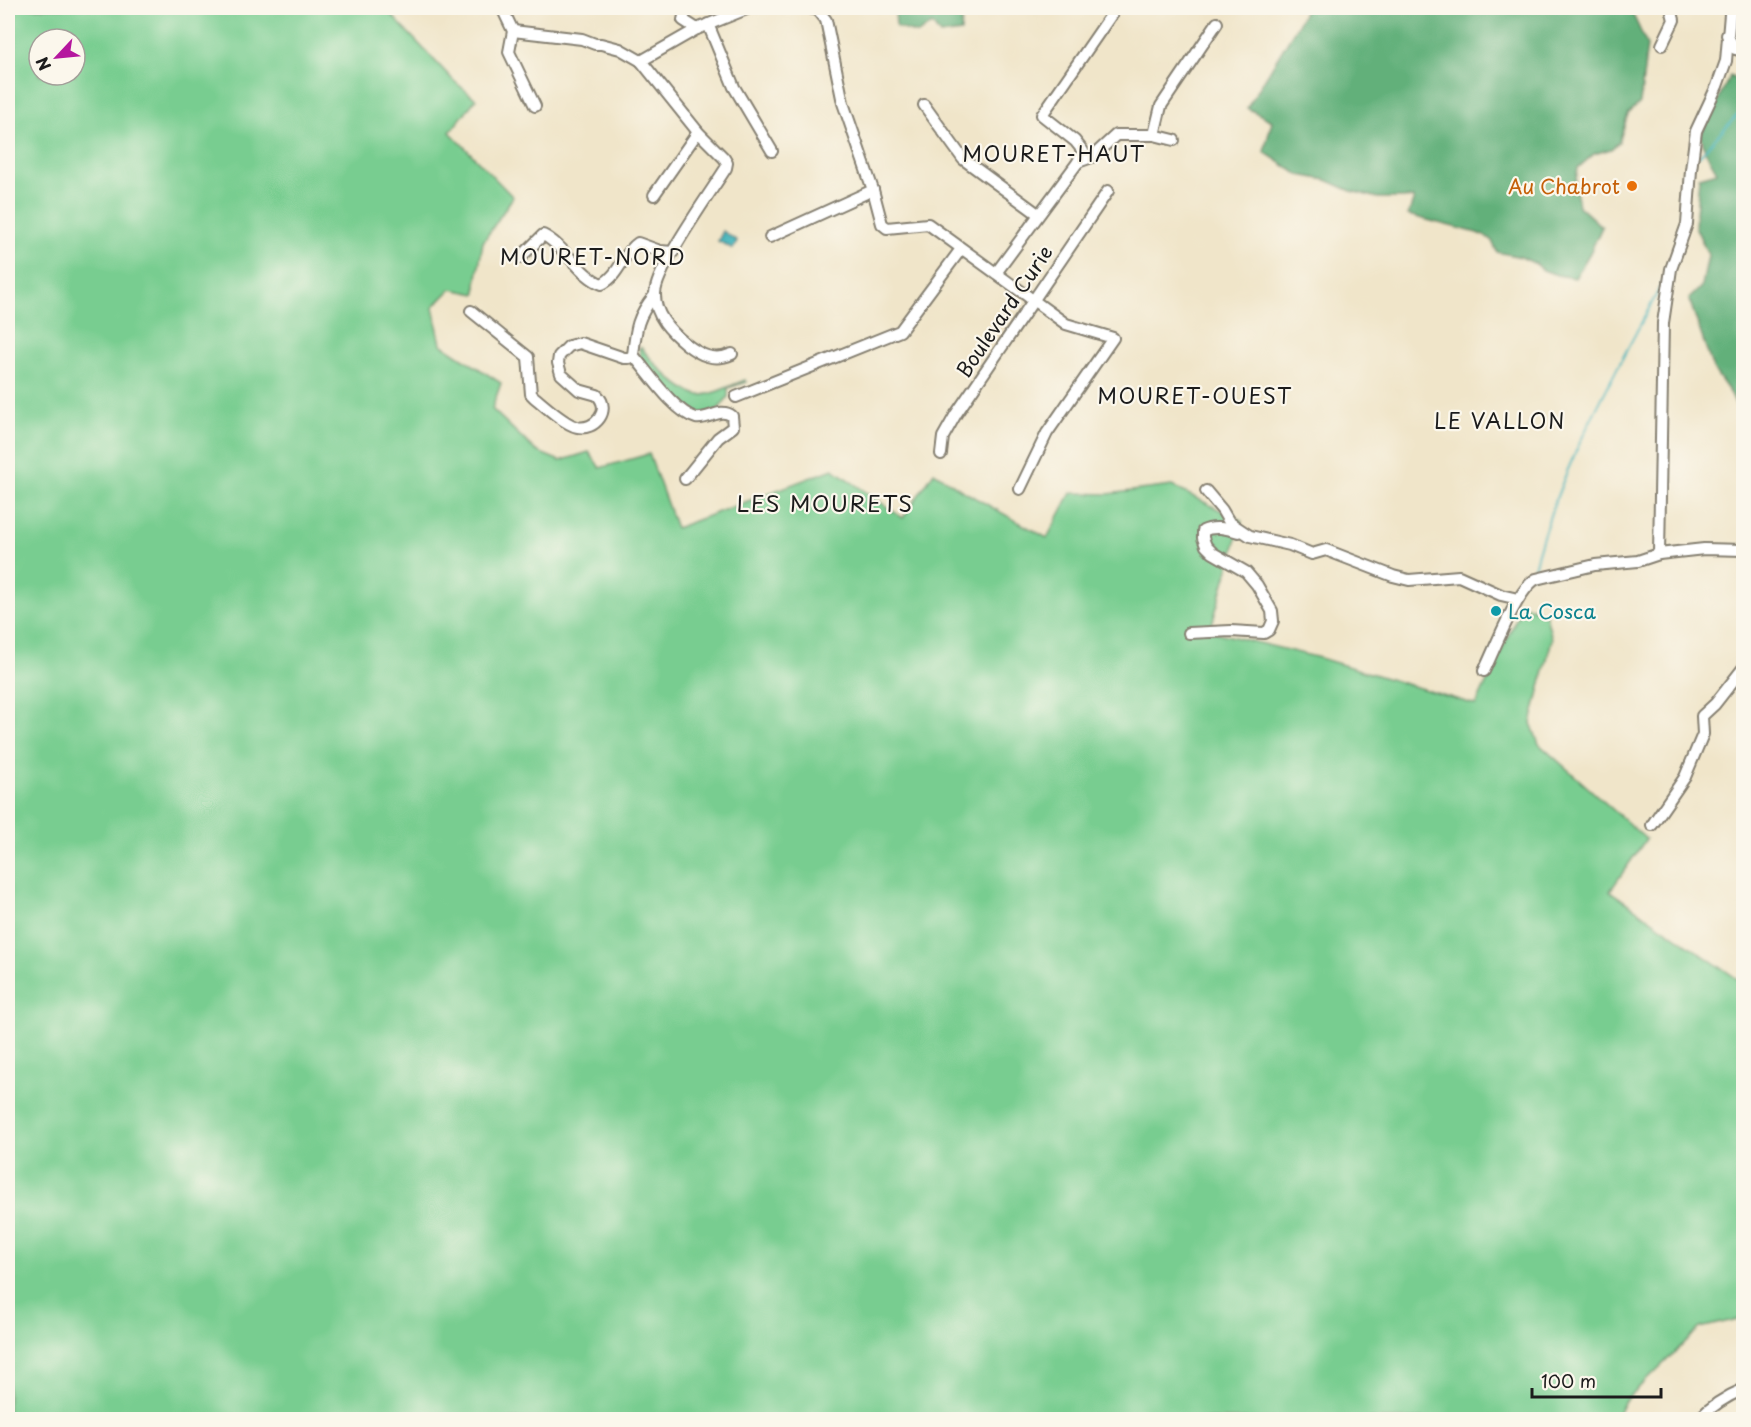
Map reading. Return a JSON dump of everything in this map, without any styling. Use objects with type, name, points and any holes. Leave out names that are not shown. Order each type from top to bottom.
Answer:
[{"type":"street","points":[[502,8],[513,31],[509,52],[535,106]]},
{"type":"street","points":[[686,8],[684,20],[697,29]]},
{"type":"street","points":[[641,61],[697,29],[749,8]]},
{"type":"street","points":[[816,8],[826,20],[843,103],[873,190],[882,224],[887,228],[928,224],[1066,324],[1113,338],[1047,433],[1020,489]]},
{"type":"street","points":[[996,273],[1078,162],[1083,151],[1075,141],[1042,115],[1116,8]]},
{"type":"street","points":[[1662,45],[1674,20],[1671,8]]},
{"type":"street","points":[[1659,554],[1663,323],[1671,269],[1687,224],[1696,131],[1726,61],[1729,8]]},
{"type":"street","points":[[1154,135],[1161,106],[1217,23]]},
{"type":"street","points":[[708,24],[734,87],[772,151]]},
{"type":"street","points":[[513,31],[582,39],[620,49],[641,61],[698,132],[724,158],[726,168],[664,265],[654,296],[658,311],[672,333],[694,350],[712,358],[732,354]]},
{"type":"street","points":[[1727,35],[1735,49],[1739,50],[1743,45]]},
{"type":"street","points":[[924,105],[963,159],[1038,214]]},
{"type":"street","points":[[654,195],[698,132]]},
{"type":"street","points":[[1078,162],[1092,157],[1116,135],[1154,135],[1174,140]]},
{"type":"street","points":[[770,237],[873,190]]},
{"type":"street","name":"Boulevard Curie","points":[[941,454],[943,437],[956,414],[1108,191]]},
{"type":"street","points":[[520,258],[543,235],[594,280],[602,284],[613,276],[638,243],[660,251],[673,252]]},
{"type":"street","points":[[736,397],[900,331],[961,249]]},
{"type":"street","points":[[654,296],[643,310],[637,323],[633,355],[676,406],[685,413],[702,418],[720,412],[727,412],[732,416],[733,427],[718,438],[686,479]]},
{"type":"street","points":[[471,311],[525,353],[530,361],[531,394],[576,427],[585,427],[597,422],[603,410],[603,404],[597,395],[579,390],[561,374],[558,363],[562,352],[569,346],[580,343],[624,358],[633,355]]},
{"type":"street","points":[[1206,491],[1229,522],[1250,536]]},
{"type":"street","points":[[1189,633],[1231,631],[1264,633],[1269,630],[1273,621],[1272,611],[1257,585],[1246,572],[1213,553],[1206,546],[1203,531],[1216,527],[1290,545],[1312,554],[1326,550],[1409,580],[1459,576],[1501,595],[1518,599]]},
{"type":"street","points":[[1484,671],[1518,599],[1536,579],[1595,565],[1638,561],[1659,554],[1704,549],[1743,550]]},
{"type":"street","points":[[1653,825],[1685,777],[1703,734],[1702,716],[1715,704],[1743,667]]},
{"type":"street","points":[[1698,1419],[1725,1398],[1743,1389]]},
{"type":"green space","points":[[8,8],[385,8],[454,81],[476,99],[450,132],[513,197],[483,242],[476,294],[451,289],[433,307],[441,344],[501,383],[492,409],[536,451],[560,461],[589,452],[600,468],[649,454],[676,528],[833,469],[903,518],[934,472],[1047,538],[1071,493],[1108,494],[1172,486],[1242,521],[1210,631],[1320,658],[1476,705],[1523,604],[1546,615],[1552,639],[1531,723],[1539,744],[1646,839],[1610,891],[1739,980],[1743,975],[1743,1318],[1700,1328],[1624,1402],[1616,1419],[8,1419]]},
{"type":"green space","points":[[875,8],[967,8],[962,17],[961,32],[940,35],[932,24],[918,34],[896,27],[895,10],[878,11]]},
{"type":"green space","points":[[1306,8],[1630,8],[1647,45],[1640,103],[1628,114],[1619,142],[1611,149],[1594,154],[1578,168],[1575,185],[1579,206],[1602,227],[1575,278],[1543,270],[1521,257],[1497,252],[1491,239],[1477,233],[1408,215],[1414,198],[1378,198],[1351,191],[1326,180],[1299,175],[1264,152],[1272,121],[1247,108]]},
{"type":"green space","points":[[1730,76],[1744,84],[1743,421],[1731,394],[1713,369],[1689,299],[1702,286],[1708,255],[1695,226],[1699,177],[1717,172],[1705,151],[1701,134]]},
{"type":"green space","points":[[641,347],[668,376],[693,393],[705,395],[745,380],[746,382],[728,388],[728,397],[717,411],[697,414],[681,406],[641,360],[639,348]]},
{"type":"water","points":[[723,231],[737,241],[733,249],[718,241]]},
{"type":"waterway","points":[[1699,156],[1744,108]]},
{"type":"waterway","points":[[1532,576],[1556,499],[1572,461],[1607,388],[1664,280]]},
{"type":"place","name":"Au Chabrot","points":[[1632,186]]},
{"type":"place","name":"La Cosca","points":[[1496,611]]},
{"type":"district","name":"MOURET-HAUT","points":[[1054,153]]},
{"type":"district","name":"MOURET-NORD","points":[[593,256]]},
{"type":"district","name":"MOURET-OUEST","points":[[1195,395]]},
{"type":"district","name":"LE VALLON","points":[[1500,420]]},
{"type":"district","name":"LES MOURETS","points":[[825,502]]}]
